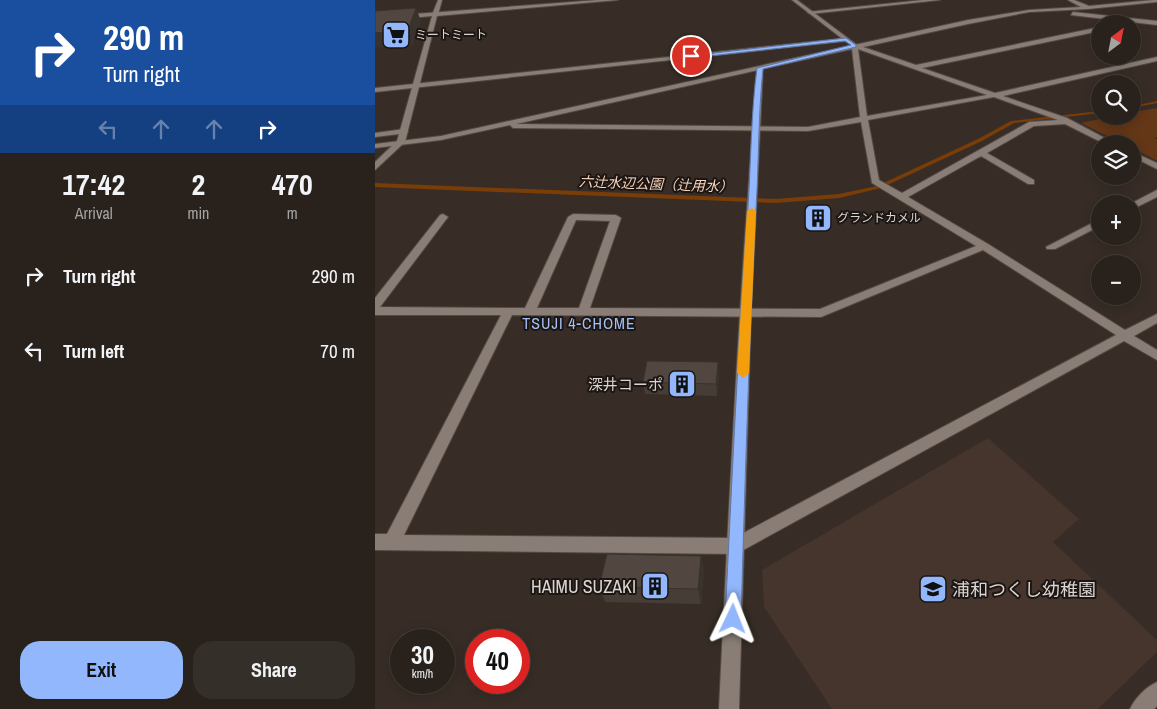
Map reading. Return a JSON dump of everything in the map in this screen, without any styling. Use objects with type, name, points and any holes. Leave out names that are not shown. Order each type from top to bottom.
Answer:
[{"type":"street","points":[[375,166],[401,142],[440,0]]},
{"type":"street","points":[[375,19],[616,0]]},
{"type":"street","points":[[794,0],[855,46],[996,95],[1068,122],[1094,135]]},
{"type":"street","points":[[810,12],[938,0]]},
{"type":"street","points":[[1070,0],[1088,8]]},
{"type":"street","points":[[375,146],[441,138],[967,22],[1029,11],[1157,2]]},
{"type":"street","points":[[1046,11],[1091,17]]},
{"type":"street","points":[[1141,19],[1157,16]]},
{"type":"street","points":[[1141,21],[1157,23]]},
{"type":"street","points":[[916,67],[1091,31]]},
{"type":"street","points":[[375,90],[846,39]]},
{"type":"street","points":[[855,46],[864,118],[875,181],[984,246],[1157,356]]},
{"type":"street","points":[[490,126],[808,129],[996,95],[1157,59]]},
{"type":"street","points":[[729,709],[745,313],[760,68]]},
{"type":"street","points":[[903,197],[1032,124],[1068,122]]},
{"type":"street","points":[[375,135],[404,131]]},
{"type":"street","points":[[982,153],[1031,182]]},
{"type":"street","points":[[1141,158],[1157,166]]},
{"type":"street","points":[[1141,202],[1157,193]]},
{"type":"street","points":[[375,322],[378,310],[443,217]]},
{"type":"street","points":[[529,312],[573,217],[616,218],[583,312]]},
{"type":"street","points":[[1051,247],[1091,227]]},
{"type":"street","points":[[378,310],[821,313],[984,246]]},
{"type":"street","points":[[391,542],[508,312]]},
{"type":"street","points":[[375,542],[736,546],[1157,318]]},
{"type":"street","points":[[1140,709],[1157,692]]},
{"type":"shaded area","points":[[1157,108],[1157,137],[1154,138],[1157,139],[1157,161],[1141,152],[1141,135],[1105,135],[1081,123],[1091,121],[1091,125],[1141,125],[1141,111]]},
{"type":"shaded area","name":"浦和つくし幼稚園","points":[[988,438],[1079,519],[1053,542],[1157,640],[1157,652],[1098,709],[832,709],[764,607],[762,570]]},
{"type":"building","points":[[416,8],[408,30],[375,33],[375,11]]},
{"type":"building","points":[[647,361],[718,362],[716,384],[643,382]]},
{"type":"building","points":[[607,554],[701,556],[698,589],[599,587]]},
{"type":"waterway","name":"六辻水辺公園（辻用水）","points":[[1141,105],[1157,102]]},
{"type":"waterway","name":"六辻水辺公園（辻用水）","points":[[375,185],[776,201],[839,196],[879,187],[980,140],[1013,122],[1091,113]]},
{"type":"slow traffic","points":[[743,373],[752,211]]},
{"type":"place","name":"ミートミート","points":[[396,35]]},
{"type":"place","name":"グランドカメル","points":[[818,218]]},
{"type":"place","name":"深井コーポ","points":[[682,384]]},
{"type":"place","name":"HAIMU SUZAKI","points":[[655,586]]},
{"type":"place","name":"浦和つくし幼稚園","points":[[933,589]]},
{"type":"district","name":"TSUJI 4-CHOME","points":[[579,323]]},
{"type":"route","points":[[691,56],[846,39],[855,46],[760,68],[745,313],[733,619]]}]
